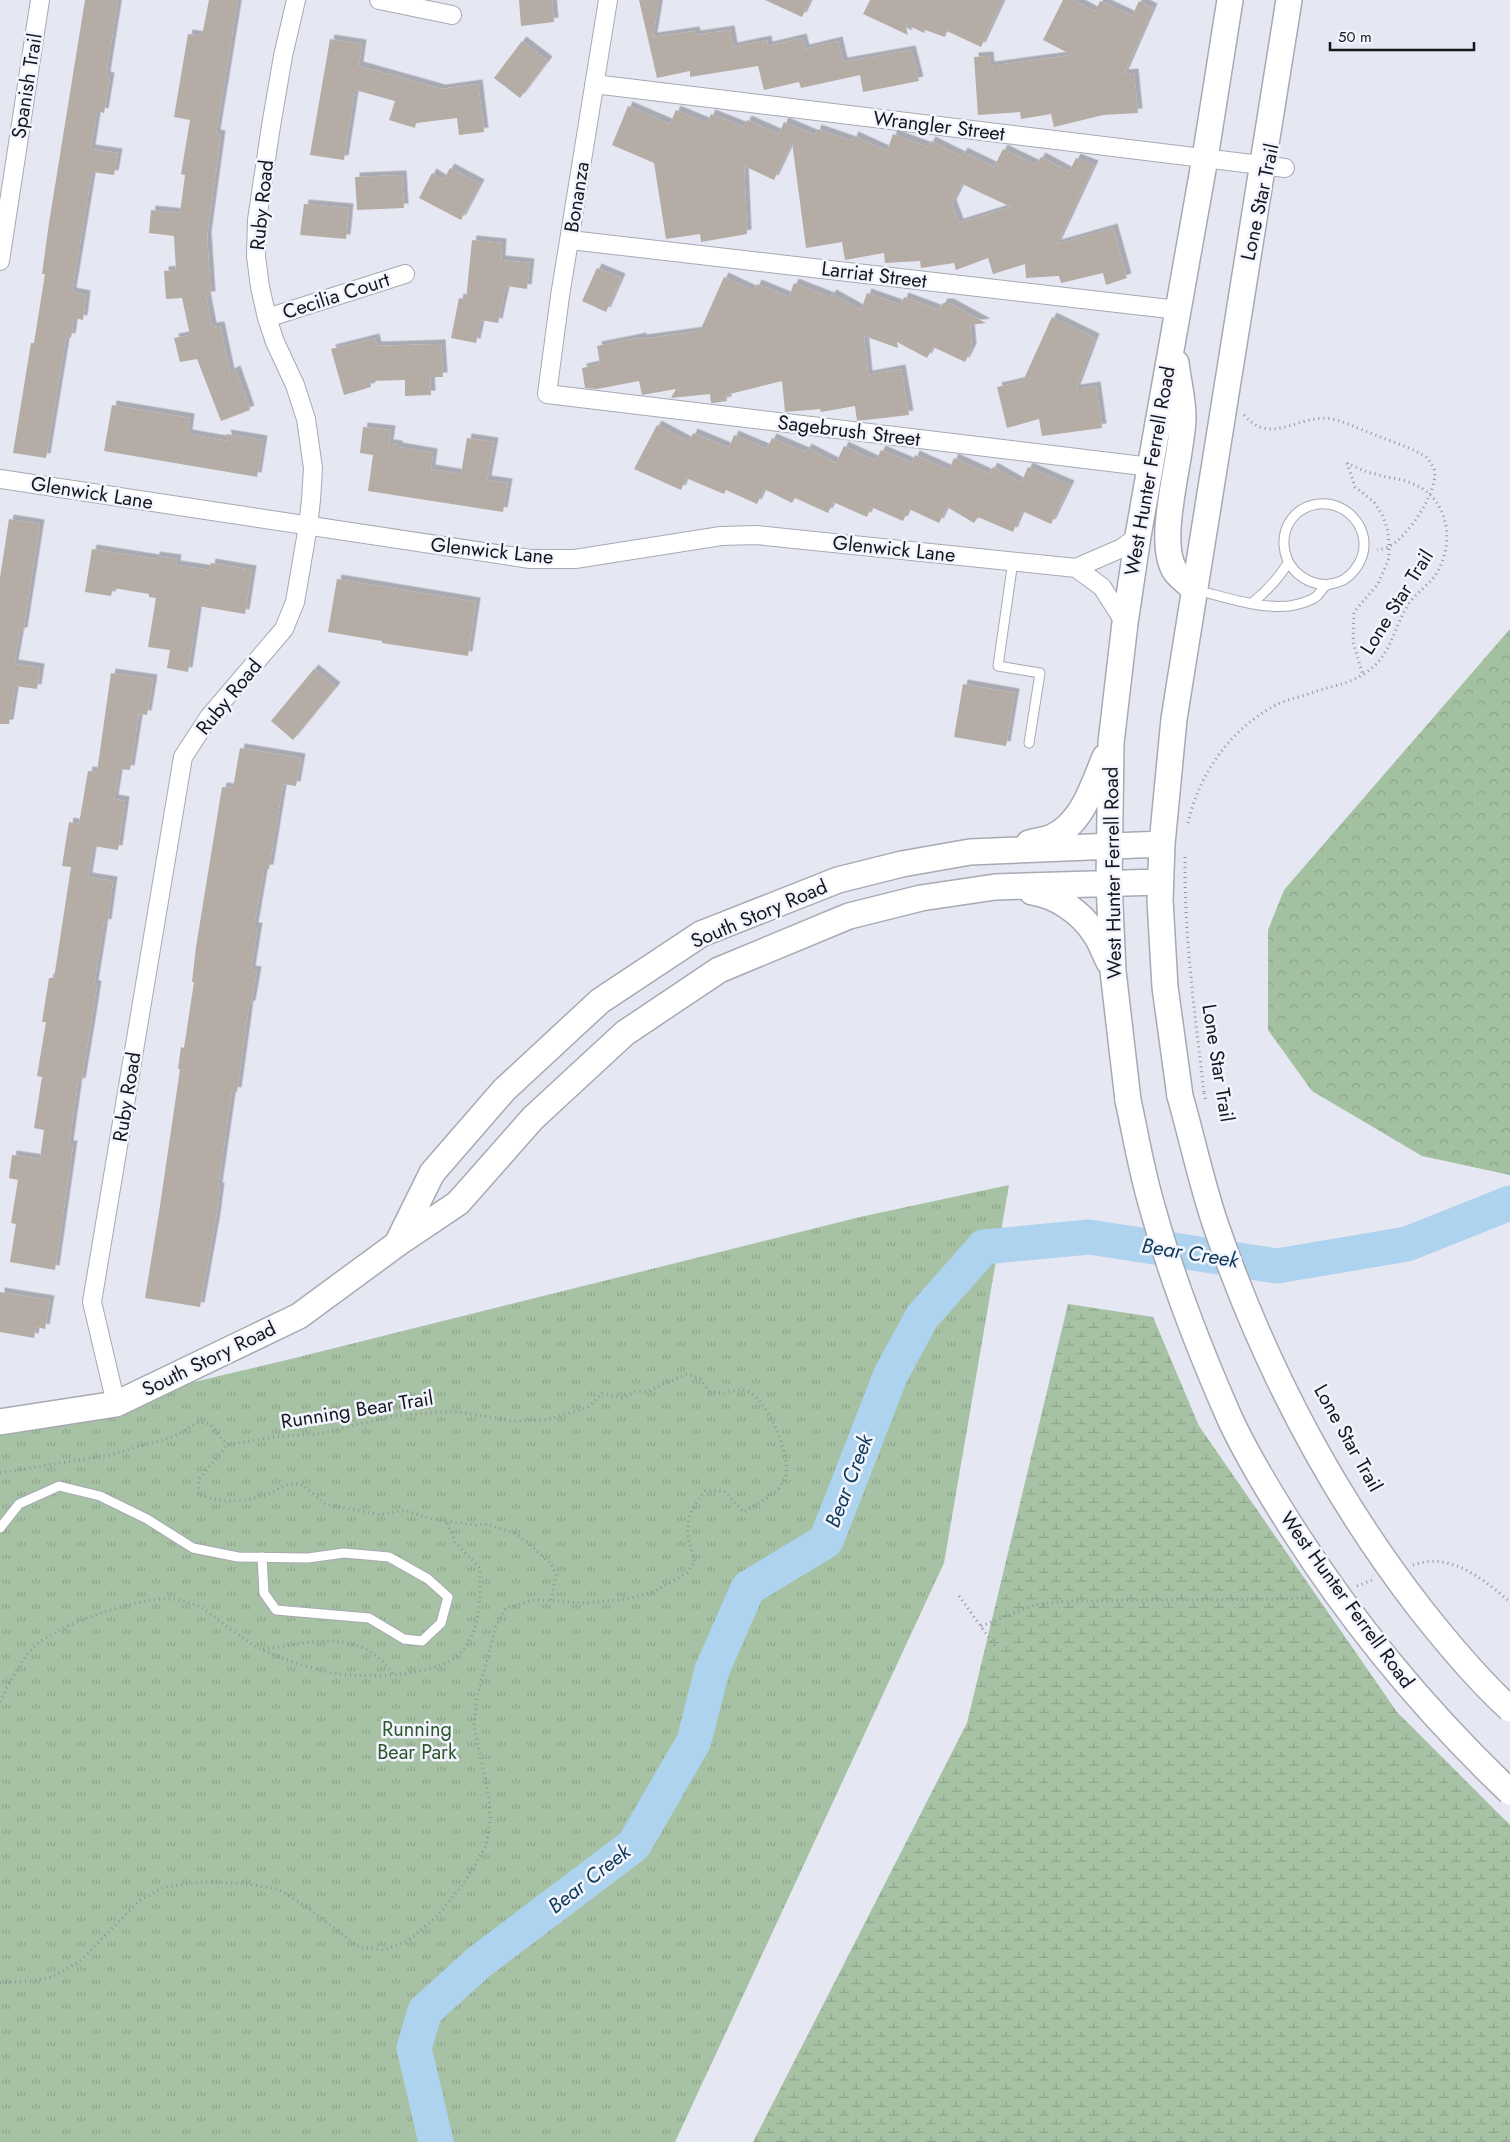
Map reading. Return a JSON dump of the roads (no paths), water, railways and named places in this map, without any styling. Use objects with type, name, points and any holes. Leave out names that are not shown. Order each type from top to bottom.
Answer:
[{"type":"main road","name":"West Hunter Ferrell Road","points":[[1230,0],[1205,158],[1138,536],[1125,624],[1111,743],[1109,883],[1113,971],[1128,1100],[1152,1209],[1186,1312],[1231,1420],[1270,1494],[1316,1565],[1385,1660],[1464,1748],[1510,1792]]},
{"type":"main road","points":[[1289,0],[1274,166],[1194,590],[1174,719],[1160,882],[1166,988],[1180,1096],[1214,1221],[1257,1334],[1320,1462],[1396,1576],[1450,1646],[1510,1710]]},
{"type":"main road","points":[[1173,339],[1183,416],[1179,454],[1170,503],[1168,539],[1175,571],[1194,590]]},
{"type":"main road","points":[[999,851],[1053,837],[1075,820],[1086,801],[1111,743]]},
{"type":"main road","name":"South Story Road","points":[[396,1244],[432,1173],[504,1090],[600,1001],[700,934],[838,880],[902,864],[970,852],[1162,844]]},
{"type":"main road","name":"South Story Road","points":[[0,1422],[116,1404],[299,1316],[396,1244],[458,1203],[533,1118],[625,1033],[719,970],[849,916],[921,898],[994,887],[1160,882]]},
{"type":"main road","points":[[994,887],[1042,894],[1060,901],[1078,914],[1096,934],[1113,971]]},
{"type":"street","name":"Spanish Trail","points":[[0,261],[40,0]]},
{"type":"street","name":"Ruby Road","points":[[116,1404],[92,1302],[183,757],[209,717],[284,629],[295,602],[308,526],[313,468],[306,419],[295,385],[275,342],[267,318],[256,256],[257,220],[280,73],[296,0]]},
{"type":"street","points":[[379,0],[452,15]]},
{"type":"street","name":"Bonanza","points":[[547,394],[560,296],[608,0]]},
{"type":"street","name":"Wrangler Street","points":[[594,84],[1274,166]]},
{"type":"street","name":"Larriat Street","points":[[570,240],[1178,310]]},
{"type":"street","name":"Cecilia Court","points":[[267,318],[405,274]]},
{"type":"street","name":"Sagebrush Street","points":[[547,394],[1151,467]]},
{"type":"street","name":"Glenwick Lane","points":[[0,479],[530,559],[575,559],[721,536],[756,535],[1076,568],[1102,587],[1125,624]]},
{"type":"street","name":"Glenwick Lane","points":[[1076,568],[1122,548],[1138,536]]},
{"type":"lane","points":[[1318,504],[1333,504],[1345,509],[1361,528],[1364,541],[1363,554],[1358,566],[1350,575],[1339,582],[1327,585],[1315,584],[1304,580],[1294,573],[1288,563],[1283,548],[1285,533],[1292,519],[1303,509],[1318,504]]},
{"type":"lane","points":[[1013,561],[998,666],[1040,673],[1029,743]]},
{"type":"lane","points":[[1252,603],[1279,578],[1288,563]]},
{"type":"lane","points":[[1194,590],[1252,603],[1271,606],[1291,606],[1315,598],[1327,585]]},
{"type":"lane","points":[[0,1528],[19,1504],[59,1486],[100,1496],[147,1519],[193,1548],[238,1557],[262,1557],[308,1558],[344,1554],[389,1557],[428,1579],[448,1597],[442,1623],[422,1641],[404,1638],[369,1618],[276,1610],[264,1593],[262,1557]]},
{"type":"waterway","name":"Bear Creek","points":[[436,2142],[414,2048],[425,2011],[478,1963],[634,1845],[694,1741],[712,1670],[748,1588],[826,1541],[891,1374],[922,1317],[984,1247],[1089,1237],[1277,1266],[1407,1244],[1510,1203]]},
{"type":"park label","name":"Running Bear Park","points":[[417,1740]]}]
